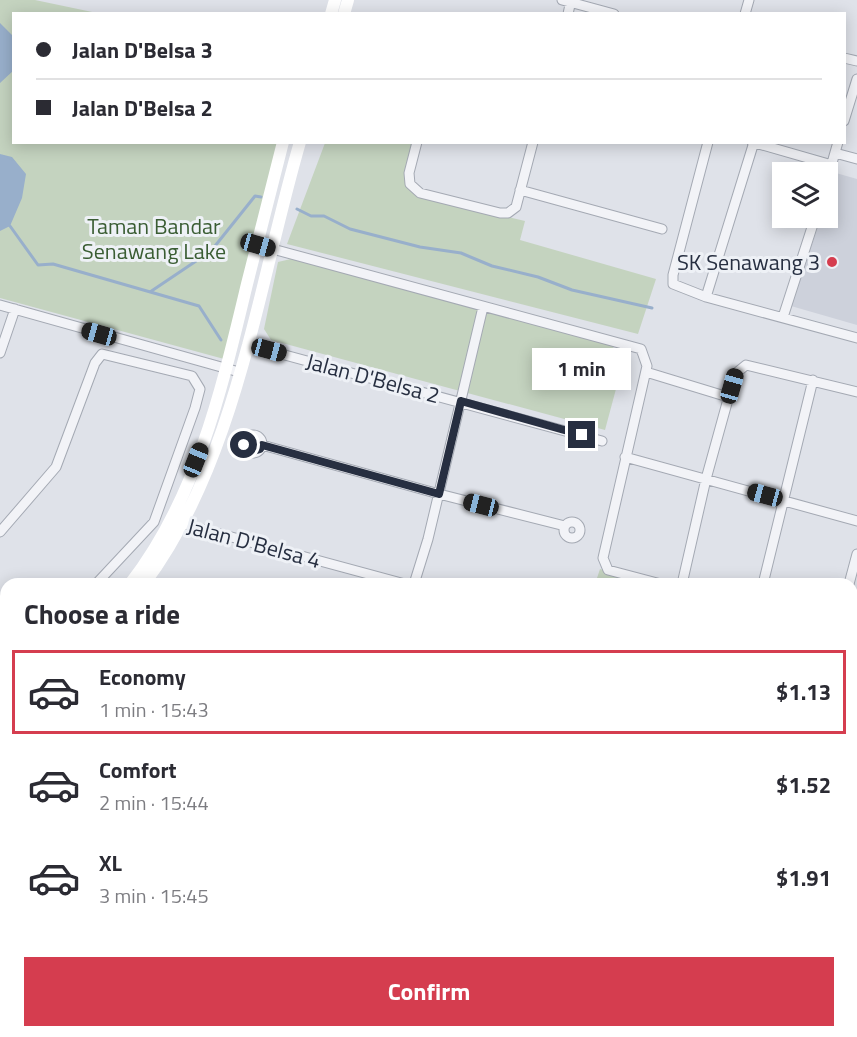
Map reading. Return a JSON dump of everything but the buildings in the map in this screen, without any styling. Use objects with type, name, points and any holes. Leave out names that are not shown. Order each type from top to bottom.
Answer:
[{"type":"street","points":[[568,1],[607,12]]},
{"type":"street","points":[[846,115],[857,79]]},
{"type":"street","points":[[135,578],[177,523],[226,370],[283,144]]},
{"type":"street","points":[[147,578],[217,443],[248,345],[300,144]]},
{"type":"street","points":[[416,144],[409,172],[410,184],[420,193],[508,213],[516,207],[532,144]]},
{"type":"street","points":[[707,144],[673,276],[673,284],[682,290],[857,338]]},
{"type":"street","points":[[706,297],[753,144]]},
{"type":"street","points":[[757,144],[821,162]]},
{"type":"street","points":[[833,162],[837,144]]},
{"type":"street","points":[[835,153],[857,159]]},
{"type":"street","points":[[520,190],[662,229]]},
{"type":"street","points":[[783,316],[812,228]]},
{"type":"street","points":[[258,245],[641,349],[647,366],[646,372],[603,558],[608,570],[638,578]]},
{"type":"street","points":[[0,305],[239,372]]},
{"type":"street","points":[[416,578],[439,494],[483,307]]},
{"type":"street","points":[[0,353],[15,309]]},
{"type":"street","name":"Jalan D'Belsa 2","points":[[248,345],[602,441]]},
{"type":"street","points":[[0,532],[56,467],[95,363],[102,354],[192,376],[200,389],[154,522],[102,578]]},
{"type":"street","points":[[683,578],[706,479],[735,374],[746,365],[857,392]]},
{"type":"street","points":[[646,372],[728,397]]},
{"type":"street","points":[[764,578],[813,380]]},
{"type":"street","points":[[262,445],[566,526]]},
{"type":"street","points":[[625,457],[857,521]]},
{"type":"street","name":"Jalan D'Belsa 4","points":[[177,523],[383,578]]},
{"type":"street","points":[[851,578],[857,554]]},
{"type":"shaded area","name":"SK Senawang 3","points":[[838,174],[857,179],[857,325],[791,306],[818,228],[838,228]]},
{"type":"green space","name":"Taman Bandar Senawang Lake","points":[[0,0],[35,0],[92,12],[12,12],[12,144],[278,144],[224,359],[0,298]]},
{"type":"green space","points":[[325,144],[414,144],[405,179],[413,191],[426,197],[525,221],[520,240],[656,279],[638,334],[287,244]]},
{"type":"green space","points":[[295,258],[612,346],[624,359],[605,430],[271,340],[264,329],[278,262]]},
{"type":"green space","points":[[600,569],[630,578],[597,578]]},
{"type":"water","points":[[0,23],[12,35],[12,72],[0,83]]},
{"type":"water","points":[[0,154],[12,157],[26,174],[22,198],[10,226],[0,231]]},
{"type":"waterway","points":[[150,292],[211,251],[255,196],[261,197]]},
{"type":"waterway","points":[[297,209],[311,216],[324,216],[350,229],[420,247],[461,253],[492,266],[538,277],[572,290],[652,308]]},
{"type":"waterway","points":[[10,226],[38,265],[53,264],[199,306],[221,340]]},
{"type":"place","name":"SK Senawang 3","points":[[832,262]]},
{"type":"route","points":[[244,445],[250,452],[256,452],[262,445],[439,494],[461,401],[582,435]]}]
